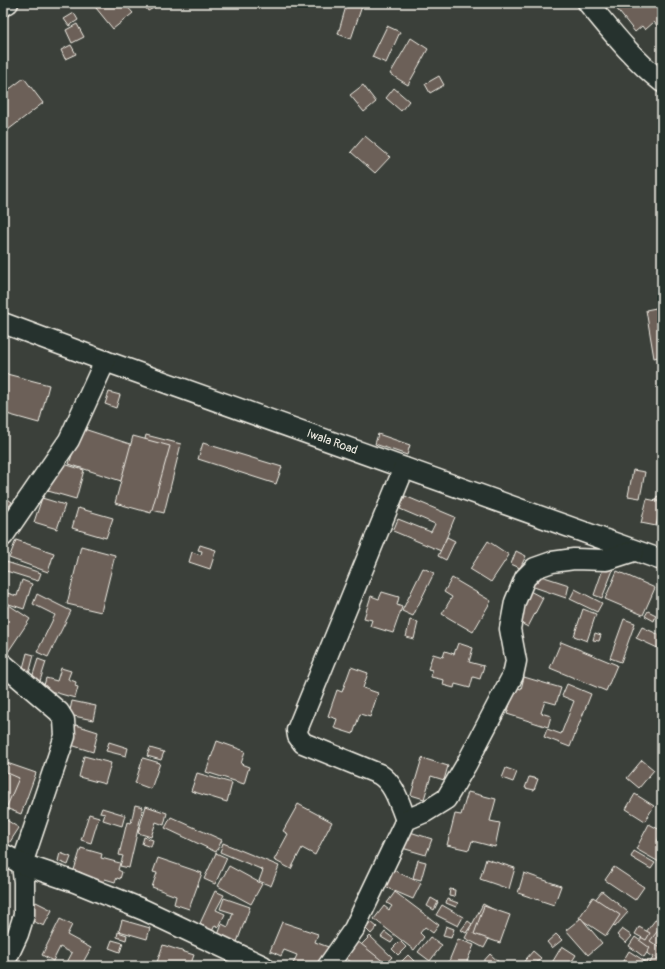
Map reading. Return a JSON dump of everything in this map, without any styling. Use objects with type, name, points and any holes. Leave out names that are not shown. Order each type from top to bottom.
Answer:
[{"type":"street","points":[[3,6],[8,3]]},
{"type":"street","points":[[588,3],[628,52],[644,68],[662,82]]},
{"type":"street","name":"Iwala Road","points":[[3,323],[634,552],[662,560]]},
{"type":"street","points":[[3,536],[69,440],[105,361]]},
{"type":"street","points":[[404,468],[297,730],[298,736],[303,743],[379,774],[387,779],[394,790],[406,820]]},
{"type":"street","points":[[328,966],[354,929],[406,820],[425,812],[446,799],[466,765],[513,675],[516,661],[510,629],[515,602],[525,578],[535,568],[552,562],[574,559],[606,560],[634,552]]},
{"type":"street","points":[[3,664],[59,712],[66,726],[65,736],[22,864],[24,882],[24,915],[18,934],[4,966]]},
{"type":"street","points":[[3,854],[22,864],[75,882],[144,910],[263,966]]},
{"type":"building","points":[[92,3],[124,3],[133,13],[113,29]]},
{"type":"building","points":[[143,3],[163,3],[148,11]]},
{"type":"building","points":[[347,3],[363,3],[351,39],[338,34]]},
{"type":"building","points":[[612,3],[662,3],[662,8],[658,11],[662,17],[662,25],[659,28],[654,22],[645,30],[642,26],[635,32]]},
{"type":"building","points":[[74,13],[78,20],[69,26],[64,19]]},
{"type":"building","points":[[77,24],[84,37],[72,43],[66,30]]},
{"type":"building","points":[[387,26],[400,32],[386,63],[372,57]]},
{"type":"building","points":[[411,38],[428,49],[408,85],[390,74]]},
{"type":"building","points":[[71,45],[76,54],[65,59],[61,50]]},
{"type":"building","points":[[439,76],[444,85],[430,93],[425,84]]},
{"type":"building","points":[[24,78],[43,103],[8,130],[3,124],[3,94]]},
{"type":"building","points":[[363,85],[376,102],[364,112],[350,95]]},
{"type":"building","points":[[394,88],[409,101],[401,111],[386,98]]},
{"type":"building","points":[[365,136],[390,157],[375,173],[351,152]]},
{"type":"building","points":[[661,307],[662,356],[654,358],[646,310]]},
{"type":"building","points":[[3,373],[49,385],[39,423],[3,413]]},
{"type":"building","points":[[109,392],[120,395],[116,408],[105,404]]},
{"type":"building","points":[[81,428],[133,445],[121,481],[69,464]]},
{"type":"building","points":[[378,434],[410,445],[407,455],[375,444]]},
{"type":"building","points":[[146,435],[181,444],[164,513],[129,504]]},
{"type":"building","points":[[133,436],[170,446],[151,513],[115,503]]},
{"type":"building","points":[[203,443],[282,467],[276,484],[198,459]]},
{"type":"building","points":[[57,462],[84,470],[76,499],[48,491]]},
{"type":"building","points":[[633,470],[645,472],[640,498],[628,496]]},
{"type":"building","points":[[3,496],[12,502],[3,515]]},
{"type":"building","points":[[405,496],[455,517],[441,551],[393,531],[398,519],[431,532],[435,524],[400,509]]},
{"type":"building","points":[[657,496],[662,498],[662,525],[649,521]]},
{"type":"building","points":[[42,498],[65,505],[57,529],[34,522]]},
{"type":"building","points":[[647,499],[662,502],[656,526],[641,523]]},
{"type":"building","points":[[78,508],[113,518],[106,538],[72,528]]},
{"type":"building","points":[[447,537],[455,541],[446,560],[438,556]]},
{"type":"building","points":[[16,540],[54,553],[48,572],[9,558]]},
{"type":"building","points":[[488,541],[509,555],[491,582],[470,569]]},
{"type":"building","points":[[200,545],[216,550],[210,569],[189,562],[192,552],[201,555],[202,551],[198,550]]},
{"type":"building","points":[[81,546],[115,555],[101,612],[67,604]]},
{"type":"building","points":[[516,551],[526,556],[520,568],[511,564]]},
{"type":"building","points":[[3,561],[41,573],[38,581],[3,570]]},
{"type":"building","points":[[604,566],[613,570],[602,598],[594,595]]},
{"type":"building","points":[[423,568],[434,573],[413,616],[402,611]]},
{"type":"building","points":[[617,571],[655,588],[643,615],[605,599]]},
{"type":"building","points":[[535,574],[569,585],[566,598],[531,586]]},
{"type":"building","points":[[452,578],[491,601],[473,632],[442,614],[452,597],[444,592]]},
{"type":"building","points":[[22,580],[32,584],[24,609],[3,602],[4,592],[17,596]]},
{"type":"building","points":[[575,589],[602,603],[597,612],[570,599]]},
{"type":"building","points":[[528,590],[543,598],[528,627],[513,619]]},
{"type":"building","points":[[382,592],[399,597],[397,605],[402,607],[393,633],[370,626],[372,620],[364,618],[371,596],[379,599]]},
{"type":"building","points":[[37,594],[71,611],[48,657],[37,652],[55,615],[33,604]]},
{"type":"building","points":[[3,601],[30,619],[8,652],[3,648]]},
{"type":"building","points":[[583,609],[596,614],[587,641],[574,636]]},
{"type":"building","points":[[648,611],[656,615],[654,621],[645,616]]},
{"type":"building","points":[[624,619],[635,623],[621,662],[610,658]]},
{"type":"building","points":[[410,620],[418,622],[414,639],[406,637]]},
{"type":"building","points":[[642,627],[662,636],[662,650],[636,638]]},
{"type":"building","points":[[595,633],[601,635],[599,641],[593,640]]},
{"type":"building","points":[[561,642],[617,665],[606,691],[550,668]]},
{"type":"building","points":[[458,643],[473,648],[469,662],[484,666],[480,679],[473,677],[470,688],[455,684],[454,688],[443,685],[444,680],[431,677],[432,670],[428,669],[433,654],[443,657],[445,651],[454,654]]},
{"type":"building","points":[[27,653],[34,655],[29,674],[22,672]]},
{"type":"building","points":[[38,659],[46,662],[39,684],[31,681]]},
{"type":"building","points":[[351,667],[368,673],[363,688],[378,693],[370,717],[360,714],[353,734],[334,728],[337,719],[328,716],[337,690],[342,692]]},
{"type":"building","points":[[61,668],[71,671],[68,679],[76,682],[75,686],[78,687],[75,698],[43,689],[46,678],[57,681]]},
{"type":"building","points":[[524,677],[561,688],[556,704],[545,701],[541,713],[551,716],[548,727],[507,714],[515,687],[521,689]]},
{"type":"building","points":[[567,684],[591,694],[570,747],[544,737],[547,729],[561,734],[574,701],[562,696]]},
{"type":"building","points":[[72,701],[96,706],[93,720],[69,715]]},
{"type":"building","points":[[76,725],[98,732],[93,752],[71,745]]},
{"type":"building","points":[[217,741],[245,751],[241,764],[249,767],[244,784],[206,772]]},
{"type":"building","points":[[109,742],[128,748],[126,756],[106,751]]},
{"type":"building","points":[[150,748],[164,752],[161,760],[147,756]]},
{"type":"building","points":[[84,756],[111,763],[105,784],[79,777]]},
{"type":"building","points":[[143,758],[160,763],[151,789],[135,783]]},
{"type":"building","points":[[422,758],[448,766],[444,780],[431,776],[424,799],[411,795]]},
{"type":"building","points":[[642,760],[654,770],[639,788],[627,778]]},
{"type":"building","points":[[7,763],[36,773],[21,814],[3,807],[3,774]]},
{"type":"building","points":[[506,768],[517,772],[513,782],[502,778]]},
{"type":"building","points":[[3,771],[19,778],[5,811],[3,811]]},
{"type":"building","points":[[197,773],[232,783],[227,802],[191,791]]},
{"type":"building","points":[[529,777],[538,779],[534,790],[525,788]]},
{"type":"building","points":[[468,792],[496,799],[490,821],[500,823],[495,847],[472,841],[469,850],[447,845],[455,814],[461,815]]},
{"type":"building","points":[[635,794],[654,806],[645,821],[626,809]]},
{"type":"building","points":[[298,804],[332,822],[315,855],[302,848],[291,869],[274,860],[288,834],[283,831]]},
{"type":"building","points":[[135,805],[143,807],[129,868],[120,866],[123,856],[119,855],[127,822],[131,823]]},
{"type":"building","points":[[146,806],[167,813],[164,825],[156,822],[151,837],[138,833]]},
{"type":"building","points":[[102,808],[125,815],[122,826],[103,820],[105,814],[100,813]]},
{"type":"building","points":[[89,814],[99,817],[91,843],[81,840]]},
{"type":"building","points":[[171,817],[222,840],[216,852],[165,828]]},
{"type":"building","points":[[5,819],[19,828],[4,851],[3,822]]},
{"type":"building","points":[[649,824],[662,831],[657,842],[662,845],[662,856],[659,862],[636,849]]},
{"type":"building","points":[[407,831],[432,839],[426,855],[402,848]]},
{"type":"building","points":[[144,837],[153,840],[151,847],[142,844]]},
{"type":"building","points":[[223,843],[279,866],[271,886],[259,881],[263,870],[220,852]]},
{"type":"building","points":[[81,848],[102,854],[101,858],[120,863],[118,870],[122,872],[120,879],[117,878],[115,882],[105,879],[103,884],[80,877],[82,873],[74,870]]},
{"type":"building","points":[[634,851],[655,863],[651,869],[631,857]]},
{"type":"building","points":[[60,853],[71,857],[68,865],[58,861]]},
{"type":"building","points":[[216,853],[227,858],[215,884],[204,879]]},
{"type":"building","points":[[158,858],[202,873],[189,909],[174,904],[176,896],[152,887],[157,873],[153,872]]},
{"type":"building","points":[[486,859],[515,868],[509,889],[480,879]]},
{"type":"building","points":[[418,860],[426,862],[421,880],[413,878]]},
{"type":"building","points":[[229,866],[262,884],[251,904],[218,886]]},
{"type":"building","points":[[614,867],[644,887],[635,900],[605,880]]},
{"type":"building","points":[[393,870],[421,883],[413,899],[385,887]]},
{"type":"building","points":[[524,873],[561,886],[554,905],[518,893]]},
{"type":"building","points":[[450,889],[455,890],[454,897],[449,896]]},
{"type":"building","points":[[215,891],[224,895],[216,910],[225,914],[219,927],[215,925],[209,938],[196,932]]},
{"type":"building","points":[[602,891],[628,912],[615,927],[590,906]]},
{"type":"building","points":[[395,892],[439,925],[433,933],[425,927],[420,933],[424,937],[414,950],[374,919],[384,906],[389,910],[392,906],[387,903]]},
{"type":"building","points":[[593,897],[620,915],[606,936],[579,918]]},
{"type":"building","points":[[224,898],[250,907],[237,942],[218,935],[222,924],[228,927],[233,913],[220,909]]},
{"type":"building","points":[[431,898],[438,902],[434,910],[427,906]]},
{"type":"building","points":[[447,899],[458,903],[456,907],[446,903]]},
{"type":"building","points":[[36,902],[52,910],[44,926],[28,919]]},
{"type":"building","points":[[483,904],[502,914],[484,948],[465,938]]},
{"type":"building","points":[[442,905],[463,917],[458,926],[436,915]]},
{"type":"building","points":[[484,906],[510,915],[500,943],[474,934]]},
{"type":"building","points":[[662,911],[662,960],[660,963],[636,945]]},
{"type":"building","points":[[581,918],[602,943],[588,955],[566,930]]},
{"type":"building","points":[[60,919],[72,925],[67,935],[91,948],[81,966],[65,966],[72,953],[60,947],[53,961],[42,955]]},
{"type":"building","points":[[122,920],[150,928],[147,939],[119,931]]},
{"type":"building","points":[[468,921],[472,924],[466,933],[461,930]]},
{"type":"building","points":[[282,922],[318,934],[315,942],[331,948],[324,966],[292,966],[297,955],[284,950],[281,956],[270,951]]},
{"type":"building","points":[[371,922],[377,927],[371,934],[366,929]]},
{"type":"building","points":[[662,925],[662,949],[650,941]]},
{"type":"building","points":[[446,926],[454,929],[451,938],[443,936]]},
{"type":"building","points":[[639,927],[650,933],[646,940],[635,934]]},
{"type":"building","points":[[622,929],[632,936],[626,943],[617,935]]},
{"type":"building","points":[[118,932],[127,935],[126,940],[117,937]]},
{"type":"building","points":[[385,932],[394,939],[391,943],[381,937]]},
{"type":"building","points":[[556,934],[562,940],[552,948],[547,942]]},
{"type":"building","points":[[370,936],[392,957],[384,966],[372,966],[356,950]]},
{"type":"building","points":[[430,937],[442,945],[430,961],[418,952]]},
{"type":"building","points":[[635,937],[650,948],[644,957],[629,946]]},
{"type":"building","points":[[458,939],[474,945],[465,966],[447,966]]},
{"type":"building","points":[[112,940],[123,943],[120,952],[109,948]]},
{"type":"building","points":[[356,940],[385,963],[382,966],[356,966],[343,956]]},
{"type":"building","points":[[400,941],[406,947],[398,955],[392,949]]},
{"type":"building","points":[[163,945],[194,955],[190,966],[156,965]]},
{"type":"building","points":[[562,946],[576,955],[569,966],[550,966]]},
{"type":"building","points":[[533,951],[541,958],[534,966],[520,966]]},
{"type":"building","points":[[629,951],[646,962],[643,966],[620,966]]},
{"type":"building","points":[[490,954],[503,966],[479,966]]},
{"type":"building","points":[[408,955],[419,966],[397,966]]},
{"type":"building","points":[[654,956],[662,961],[662,966],[648,966]]},
{"type":"building","points":[[645,960],[655,966],[641,966]]}]
